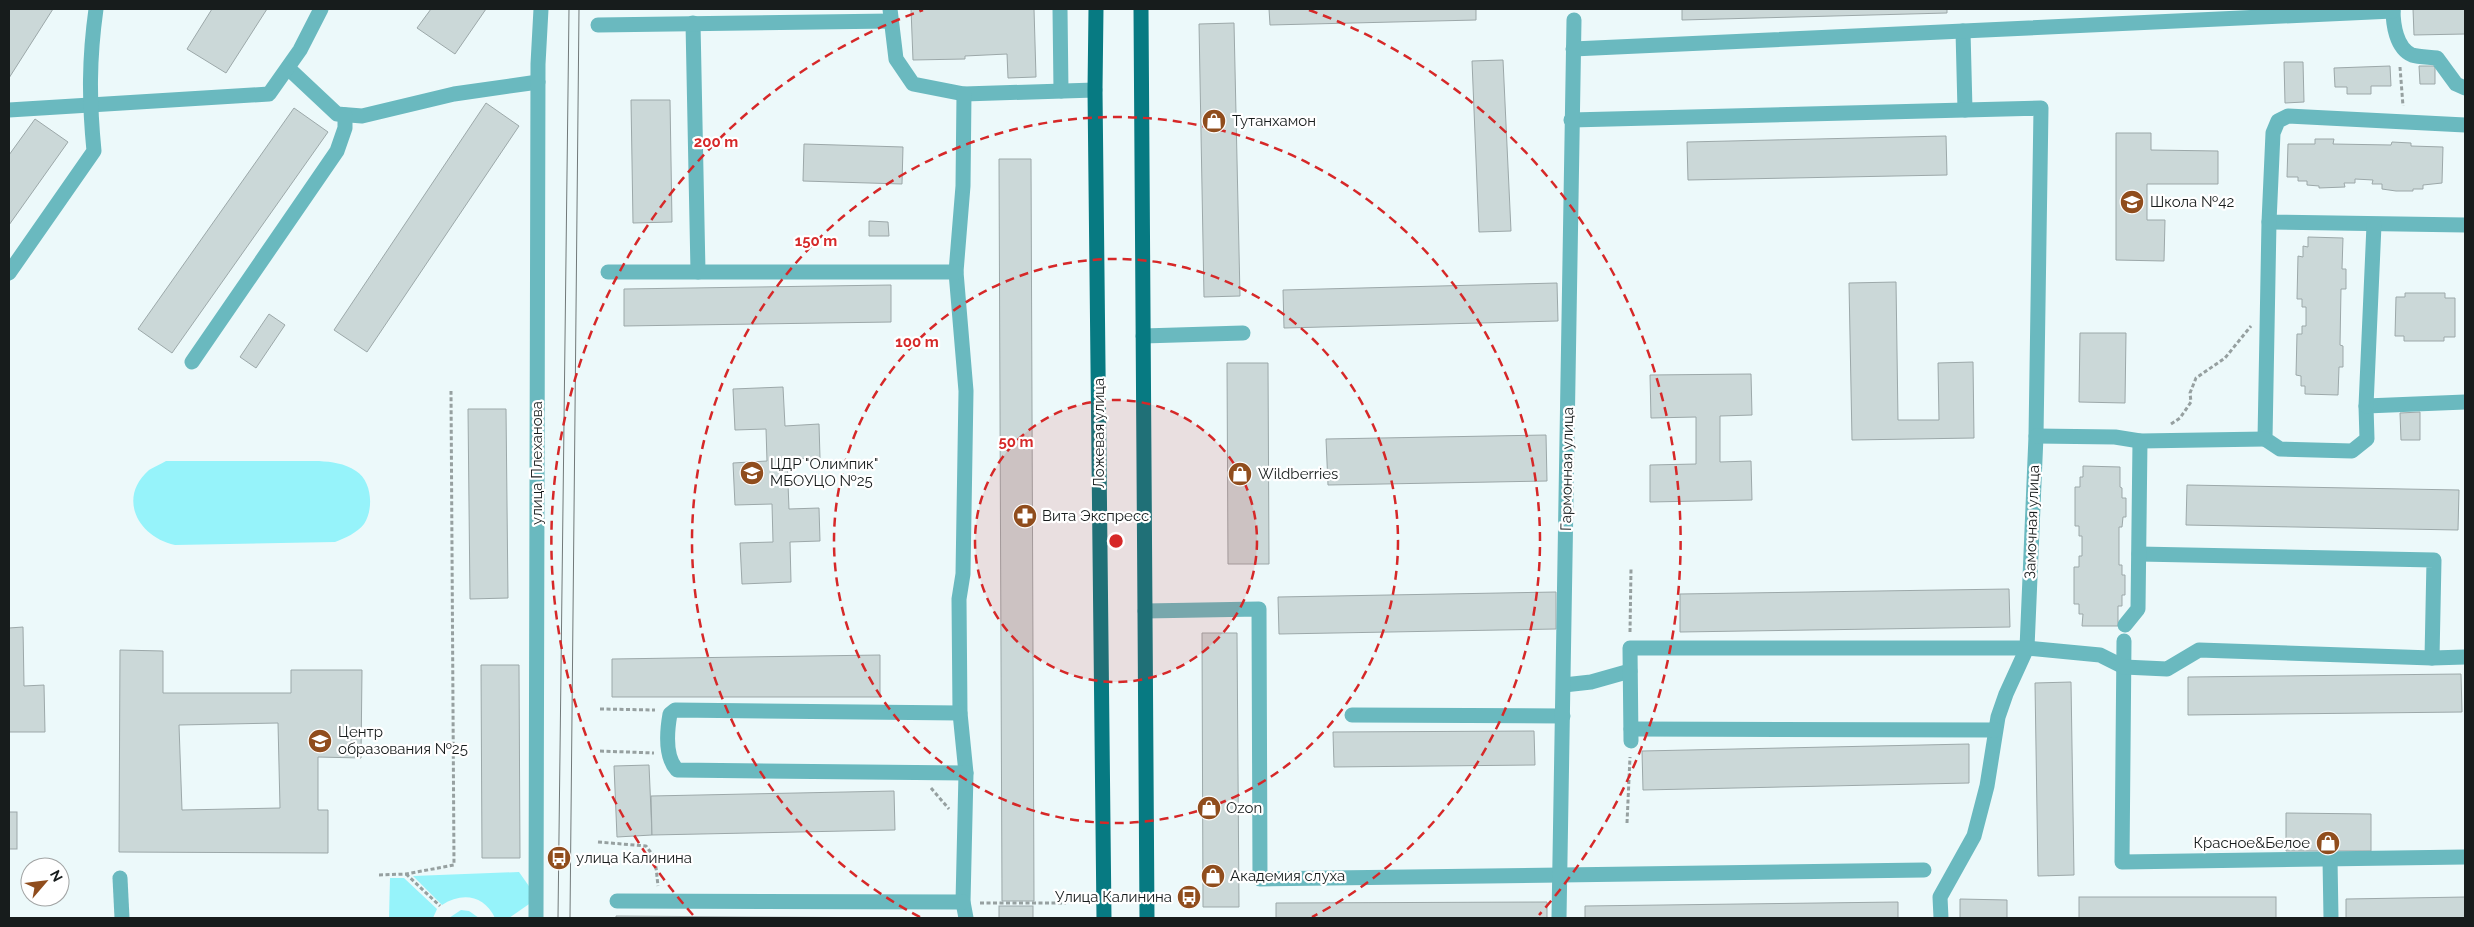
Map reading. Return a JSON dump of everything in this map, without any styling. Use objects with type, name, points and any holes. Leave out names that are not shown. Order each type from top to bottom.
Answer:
[{"type":"main road","name":"Ложевая улица","points":[[1096,9],[1095,90],[1104,918]]},
{"type":"main road","points":[[1141,9],[1146,918]]},
{"type":"street","points":[[9,273],[94,151],[89,105],[90,52],[96,9]]},
{"type":"street","points":[[9,110],[269,94],[300,50],[321,9]]},
{"type":"street","name":"улица Плеханова","points":[[536,918],[538,82],[541,9]]},
{"type":"street","points":[[1060,9],[1061,91]]},
{"type":"street","points":[[1573,49],[2393,10],[2393,23],[2399,42],[2412,54],[2437,58],[2456,84],[2465,88]]},
{"type":"street","points":[[598,25],[890,15],[896,59],[913,84],[964,94],[1095,90]]},
{"type":"street","name":"Гармонная улица","points":[[1559,918],[1574,20]]},
{"type":"street","points":[[693,23],[698,272]]},
{"type":"street","points":[[1571,120],[1965,110],[1963,31]]},
{"type":"street","points":[[288,68],[337,114],[344,115],[362,116],[454,94],[538,82]]},
{"type":"street","points":[[964,94],[963,186],[956,272],[966,391],[963,574],[959,599],[960,713],[966,772],[964,902],[966,918]]},
{"type":"street","name":"Замочная улица","points":[[1941,918],[1940,897],[1974,836],[1987,786],[1996,730],[2006,694],[2027,648],[2036,436],[2040,108],[1965,110]]},
{"type":"street","points":[[192,362],[337,150],[345,128],[344,115]]},
{"type":"street","points":[[2265,439],[2269,222],[2273,133],[2278,121],[2288,116],[2465,125]]},
{"type":"street","points":[[2269,222],[2465,225]]},
{"type":"street","points":[[2036,436],[2115,437],[2144,441],[2265,439],[2280,449],[2352,451],[2367,439],[2366,406],[2374,225]]},
{"type":"street","points":[[608,272],[956,272]]},
{"type":"street","points":[[1143,336],[1243,333]]},
{"type":"street","points":[[2366,406],[2465,402]]},
{"type":"street","points":[[2125,626],[2138,609],[2138,554],[2144,441]]},
{"type":"street","points":[[2138,554],[2434,560],[2432,658]]},
{"type":"street","points":[[1145,611],[1259,610],[1260,879],[1924,870]]},
{"type":"street","points":[[2124,641],[2122,862],[2465,857]]},
{"type":"street","points":[[1996,730],[1631,735],[1630,648],[2027,648],[2100,655],[2124,668],[2168,669],[2199,650],[2432,658],[2465,657]]},
{"type":"street","points":[[1564,685],[1591,682],[1630,671]]},
{"type":"street","points":[[960,713],[675,710],[670,714],[670,753],[673,765],[677,770],[966,772]]},
{"type":"street","points":[[1352,715],[1563,716]]},
{"type":"street","points":[[2330,859],[2331,918]]},
{"type":"street","points":[[120,878],[122,918]]},
{"type":"street","points":[[617,900],[964,902]]},
{"type":"path","points":[[2399,42],[2404,122]]},
{"type":"path","points":[[2144,441],[2180,418],[2190,402],[2190,393],[2196,378],[2225,358],[2255,320]]},
{"type":"path","points":[[379,875],[406,874],[454,866],[451,391]]},
{"type":"path","points":[[1630,648],[1631,569]]},
{"type":"path","points":[[600,709],[675,710]]},
{"type":"path","points":[[1627,823],[1631,735]]},
{"type":"path","points":[[600,751],[670,753]]},
{"type":"path","points":[[932,772],[931,790],[965,826]]},
{"type":"path","points":[[598,842],[646,846],[655,858],[659,901]]},
{"type":"path","points":[[406,874],[440,906]]},
{"type":"path","points":[[964,902],[1066,903]]},
{"type":"shaded area","points":[[166,461],[319,461],[338,463],[356,471],[365,481],[370,496],[369,511],[364,524],[358,530],[335,542],[175,545],[162,541],[151,534],[136,515],[133,504],[134,492],[139,481],[149,470]]},
{"type":"shaded area","points":[[519,872],[531,889],[532,902],[509,918],[495,918],[485,904],[472,898],[457,898],[442,905],[413,876]]},
{"type":"shaded area","points":[[390,878],[404,878],[437,909],[433,918],[389,918]]},
{"type":"shaded area","points":[[461,910],[469,911],[479,918],[449,918]]},
{"type":"building","points":[[9,9],[53,9],[9,78]]},
{"type":"building","points":[[212,9],[267,9],[226,73],[187,49]]},
{"type":"building","points":[[431,9],[486,9],[455,54],[417,28]]},
{"type":"building","points":[[911,9],[1034,9],[1036,77],[1008,78],[1007,54],[965,56],[965,59],[913,60]]},
{"type":"building","points":[[1269,9],[1476,9],[1476,20],[1270,25]]},
{"type":"building","points":[[1682,9],[1947,9],[1947,13],[1682,20]]},
{"type":"building","points":[[2413,9],[2465,9],[2465,34],[2414,35]]},
{"type":"building","points":[[1234,23],[1240,296],[1204,297],[1199,24]]},
{"type":"building","points":[[1503,60],[1511,231],[1479,232],[1472,61]]},
{"type":"building","points":[[2284,62],[2303,62],[2304,102],[2285,103]]},
{"type":"building","points":[[2390,66],[2391,86],[2371,86],[2371,94],[2347,94],[2347,87],[2335,87],[2334,68]]},
{"type":"building","points":[[2419,66],[2435,66],[2435,84],[2420,84]]},
{"type":"building","points":[[631,100],[670,100],[672,222],[633,223]]},
{"type":"building","points":[[486,103],[519,126],[367,352],[334,330]]},
{"type":"building","points":[[294,108],[328,132],[172,353],[138,329]]},
{"type":"building","points":[[35,119],[68,142],[9,225],[9,155]]},
{"type":"building","name":"Школа №42","points":[[2116,133],[2151,133],[2151,150],[2218,151],[2218,184],[2147,184],[2147,220],[2165,220],[2164,261],[2116,260]]},
{"type":"building","points":[[1946,136],[1947,175],[1688,180],[1687,142]]},
{"type":"building","points":[[2315,139],[2334,139],[2333,144],[2391,145],[2392,142],[2411,143],[2411,146],[2443,147],[2442,183],[2423,185],[2423,189],[2413,189],[2413,191],[2396,191],[2382,189],[2382,184],[2372,184],[2373,180],[2355,179],[2355,183],[2344,183],[2345,187],[2319,188],[2319,186],[2307,185],[2307,181],[2298,181],[2298,177],[2287,177],[2288,144],[2315,144]]},
{"type":"building","points":[[804,144],[903,147],[902,184],[803,181]]},
{"type":"building","points":[[999,159],[1031,159],[1034,901],[1002,901]]},
{"type":"building","points":[[869,221],[888,222],[889,236],[869,236]]},
{"type":"building","points":[[2308,237],[2343,238],[2342,269],[2346,269],[2346,289],[2341,289],[2340,345],[2343,346],[2343,367],[2339,367],[2338,395],[2305,394],[2305,386],[2301,386],[2301,376],[2296,375],[2297,334],[2302,334],[2302,326],[2306,326],[2306,307],[2302,307],[2302,299],[2297,299],[2298,256],[2303,257],[2303,246],[2308,247]]},
{"type":"building","points":[[1896,282],[1898,420],[1939,420],[1938,363],[1973,362],[1974,438],[1852,440],[1849,283]]},
{"type":"building","points":[[1557,283],[1558,321],[1284,328],[1283,290]]},
{"type":"building","points":[[891,285],[891,322],[624,326],[624,289]]},
{"type":"building","points":[[2405,293],[2445,293],[2445,298],[2455,298],[2455,337],[2444,337],[2444,341],[2404,341],[2404,336],[2395,336],[2396,297],[2405,297]]},
{"type":"building","points":[[269,314],[285,325],[256,368],[240,357]]},
{"type":"building","points":[[2080,333],[2126,333],[2125,403],[2079,402]]},
{"type":"building","points":[[1227,363],[1268,363],[1269,564],[1228,564]]},
{"type":"building","points":[[1751,374],[1752,415],[1720,416],[1720,462],[1751,461],[1752,500],[1650,502],[1650,465],[1696,464],[1696,417],[1651,418],[1650,375]]},
{"type":"building","points":[[783,387],[785,426],[819,424],[820,458],[787,459],[789,509],[819,508],[820,541],[790,542],[791,582],[742,584],[740,543],[773,542],[772,504],[735,505],[733,463],[767,461],[766,429],[735,430],[733,389]]},
{"type":"building","points":[[468,409],[506,409],[508,598],[470,599]]},
{"type":"building","points":[[2420,412],[2420,440],[2401,440],[2400,413]]},
{"type":"building","points":[[1546,435],[1547,481],[1328,485],[1326,439]]},
{"type":"building","points":[[2083,466],[2120,467],[2120,487],[2122,488],[2122,498],[2126,498],[2126,517],[2123,517],[2122,527],[2119,527],[2119,565],[2122,565],[2122,575],[2125,575],[2125,595],[2122,595],[2122,606],[2118,606],[2118,626],[2082,626],[2083,614],[2079,614],[2079,604],[2074,604],[2074,567],[2079,567],[2079,556],[2082,556],[2082,536],[2079,536],[2079,526],[2075,526],[2075,487],[2080,487],[2080,477],[2083,477]]},
{"type":"building","points":[[2187,485],[2459,490],[2458,530],[2186,525]]},
{"type":"building","points":[[2009,589],[2010,627],[1680,632],[1680,594]]},
{"type":"building","points":[[1556,592],[1556,629],[1279,634],[1278,597]]},
{"type":"building","points":[[23,627],[24,686],[44,685],[45,732],[9,732],[9,628]]},
{"type":"building","points":[[1202,633],[1237,633],[1239,907],[1203,907]]},
{"type":"building","name":"Центр образования №25","points":[[120,650],[163,651],[163,693],[291,693],[291,670],[362,670],[361,758],[318,757],[318,810],[328,810],[328,853],[119,852]],"holes":[[[278,723],[280,808],[182,810],[179,725]]]},
{"type":"building","points":[[880,655],[880,697],[612,697],[612,659]]},
{"type":"building","points":[[481,665],[519,665],[520,858],[482,858]]},
{"type":"building","points":[[2461,674],[2462,712],[2188,715],[2188,677]]},
{"type":"building","points":[[2071,682],[2074,875],[2038,876],[2035,683]]},
{"type":"building","points":[[1534,731],[1535,765],[1334,767],[1333,732]]},
{"type":"building","points":[[1969,744],[1969,783],[1643,790],[1642,751]]},
{"type":"building","points":[[649,765],[652,835],[617,837],[614,766]]},
{"type":"building","points":[[894,791],[895,830],[652,835],[651,796]]},
{"type":"building","points":[[9,812],[17,812],[17,849],[9,849]]},
{"type":"building","points":[[2286,813],[2371,814],[2371,851],[2286,851]]},
{"type":"building","points":[[2079,897],[2276,897],[2276,918],[2079,918]]},
{"type":"building","points":[[2465,897],[2465,918],[2346,918],[2346,899]]},
{"type":"building","points":[[1960,899],[2007,900],[2007,918],[1960,918]]},
{"type":"building","points":[[1547,902],[1547,918],[1276,918],[1276,903]]},
{"type":"building","points":[[1898,902],[1898,918],[1585,918],[1585,906]]},
{"type":"building","points":[[999,906],[1033,906],[1033,918],[999,918]]},
{"type":"building","points":[[616,916],[746,917],[931,918],[616,918]]},
{"type":"tram line","points":[[558,918],[569,9]]},
{"type":"tram line","points":[[570,918],[579,9]]},
{"type":"place","name":"Тутанхамон","points":[[1214,121]]},
{"type":"place","name":"Школа №42","points":[[2132,202]]},
{"type":"place","name":"ЦДР \"Олимпик\" МБОУЦО №25","points":[[752,473]]},
{"type":"place","name":"Wildberries","points":[[1240,474]]},
{"type":"place","name":"Вита Экспресс","points":[[1025,516]]},
{"type":"place","name":"Центр образования №25","points":[[320,741]]},
{"type":"place","name":"Ozon","points":[[1209,808]]},
{"type":"place","name":"Красное&Белое","points":[[2328,843]]},
{"type":"place","name":"улица Калинина","points":[[559,858]]},
{"type":"place","name":"Академия слуха","points":[[1213,876]]},
{"type":"place","name":"Улица Калинина","points":[[1189,897]]}]
